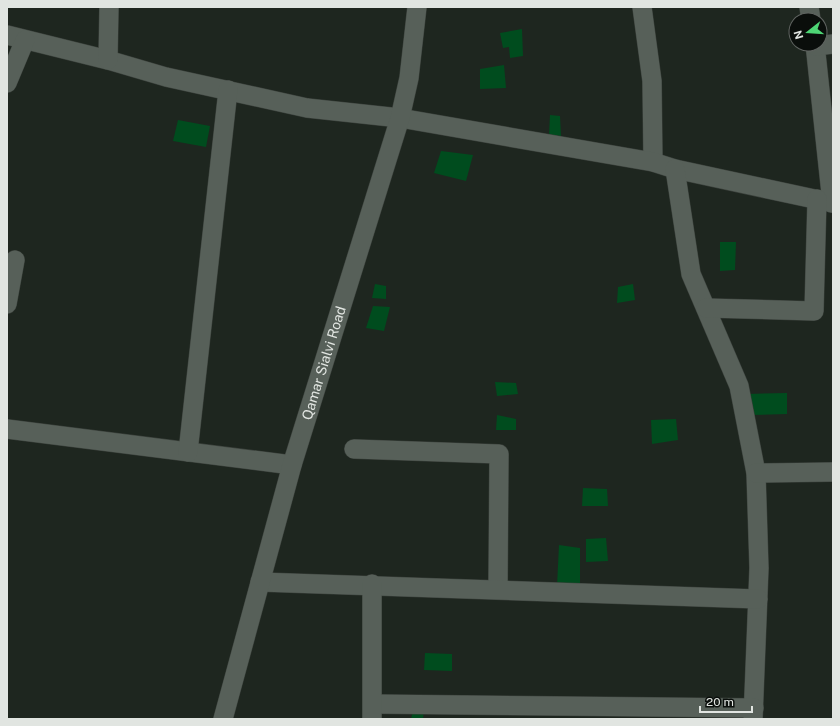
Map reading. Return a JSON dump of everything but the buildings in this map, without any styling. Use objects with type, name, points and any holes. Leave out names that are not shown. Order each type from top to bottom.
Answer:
[{"type":"street","points":[[108,60],[109,7]]},
{"type":"street","name":"Qamar Sialvi Road","points":[[223,719],[292,466],[400,118],[409,78],[417,7]]},
{"type":"street","points":[[642,7],[652,81],[653,162]]},
{"type":"street","points":[[7,35],[108,60],[166,77],[307,108],[400,118],[653,162],[675,169],[827,202]]},
{"type":"street","points":[[7,83],[25,40]]},
{"type":"street","points":[[706,308],[814,311],[827,202],[821,52]]},
{"type":"street","points":[[188,452],[228,90]]},
{"type":"street","points":[[372,584],[373,712],[753,714],[759,568],[756,473],[739,386],[691,274],[675,169]]},
{"type":"street","points":[[7,304],[15,260]]},
{"type":"street","points":[[7,429],[292,466]]},
{"type":"street","points":[[354,449],[499,454],[498,589]]},
{"type":"street","points":[[756,473],[833,472]]},
{"type":"street","points":[[260,582],[372,584],[758,599]]}]
